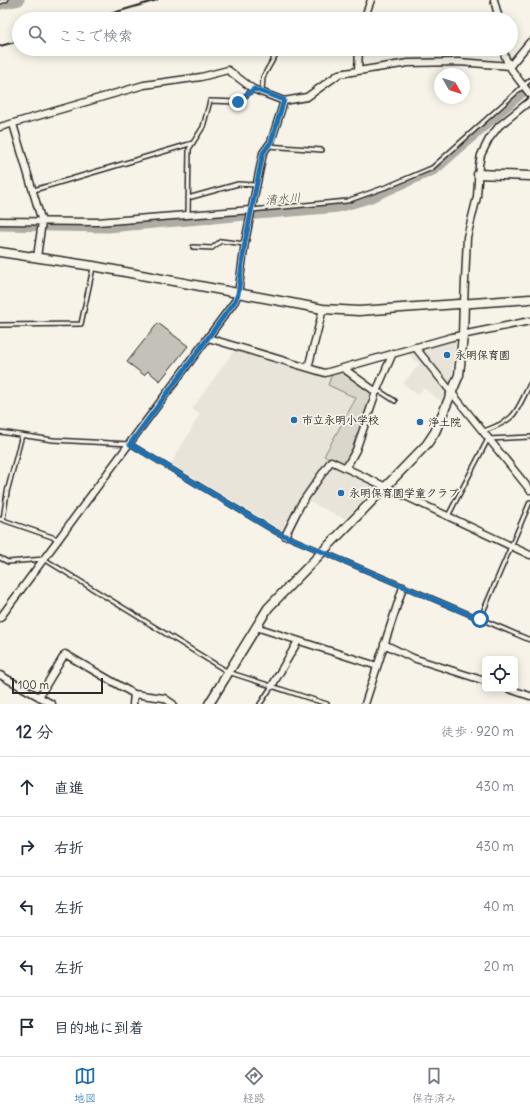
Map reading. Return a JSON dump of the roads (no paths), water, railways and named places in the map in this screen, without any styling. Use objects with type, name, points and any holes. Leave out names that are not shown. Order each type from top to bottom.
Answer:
[{"type":"street","points":[[367,12],[371,0]]},
{"type":"street","points":[[494,0],[497,12]]},
{"type":"street","points":[[510,66],[530,42]]},
{"type":"street","points":[[358,71],[359,56]]},
{"type":"street","points":[[505,56],[510,66],[530,94]]},
{"type":"street","points":[[0,127],[144,85],[201,77],[228,70],[254,89],[284,100],[307,97],[339,74],[358,71],[408,64],[459,62],[510,66]]},
{"type":"street","points":[[0,618],[235,301],[238,294],[244,244],[263,153],[271,142],[284,100]]},
{"type":"street","points":[[209,704],[268,608],[427,444],[459,375],[463,335],[467,237],[477,197],[481,155],[492,135],[504,120],[530,101]]},
{"type":"street","points":[[13,124],[34,190],[42,222],[37,257]]},
{"type":"street","points":[[478,174],[530,176]]},
{"type":"street","points":[[0,221],[97,222],[251,210]]},
{"type":"street","points":[[0,252],[93,266],[323,309],[359,310],[530,299]]},
{"type":"street","points":[[308,368],[323,309]]},
{"type":"street","points":[[208,338],[325,373],[415,347],[530,321]]},
{"type":"street","points":[[415,347],[488,440],[530,490]]},
{"type":"street","points":[[346,468],[356,450],[376,392],[393,353]]},
{"type":"street","points":[[343,368],[376,392]]},
{"type":"street","points":[[285,536],[301,504],[331,461],[530,555]]},
{"type":"street","points":[[365,704],[403,587]]},
{"type":"street","points":[[256,627],[377,666]]},
{"type":"street","points":[[272,686],[298,641]]},
{"type":"street","points":[[384,644],[413,658],[482,680]]},
{"type":"street","points":[[39,697],[65,654],[134,694],[164,698],[173,704]]},
{"type":"street","points":[[0,675],[52,704]]},
{"type":"street","points":[[518,692],[530,696]]},
{"type":"street","points":[[133,704],[134,694]]},
{"type":"lane","points":[[0,2],[6,0]]},
{"type":"lane","points":[[262,91],[263,77],[274,56]]},
{"type":"lane","points":[[251,210],[347,201],[389,186],[432,168],[530,80]]},
{"type":"lane","points":[[188,215],[189,149],[203,127],[210,101],[238,102],[254,89]]},
{"type":"lane","points":[[34,190],[193,143]]},
{"type":"lane","points":[[268,146],[322,150]]},
{"type":"lane","points":[[188,198],[238,184],[256,185]]},
{"type":"lane","points":[[194,247],[212,248],[221,241],[244,244]]},
{"type":"lane","points":[[0,325],[81,324],[93,266]]},
{"type":"lane","points":[[482,432],[502,424],[514,417],[530,384]]},
{"type":"lane","points":[[376,392],[381,392],[395,401]]},
{"type":"lane","points":[[0,432],[53,440],[130,444],[285,536],[530,640]]},
{"type":"lane","points":[[22,435],[1,519],[59,539]]},
{"type":"lane","points":[[448,517],[488,440],[530,437]]},
{"type":"lane","points":[[480,619],[530,502]]},
{"type":"lane","points":[[0,558],[8,562],[44,559],[228,672],[327,704]]},
{"type":"lane","points":[[260,704],[272,686]]},
{"type":"waterway","points":[[0,4],[19,0]]},
{"type":"waterway","name":"清水川","points":[[0,225],[108,227],[338,207],[369,198],[435,169],[530,85]]},
{"type":"railway","points":[[117,12],[157,0]]},
{"type":"railway","points":[[0,46],[12,43]]},
{"type":"place","name":"永明保育園","points":[[447,355]]},
{"type":"place","name":"市立永明小学校","points":[[294,420]]},
{"type":"place","name":"浄土院","points":[[420,422]]},
{"type":"place","name":"永明保育園学童クラブ","points":[[341,493]]}]
